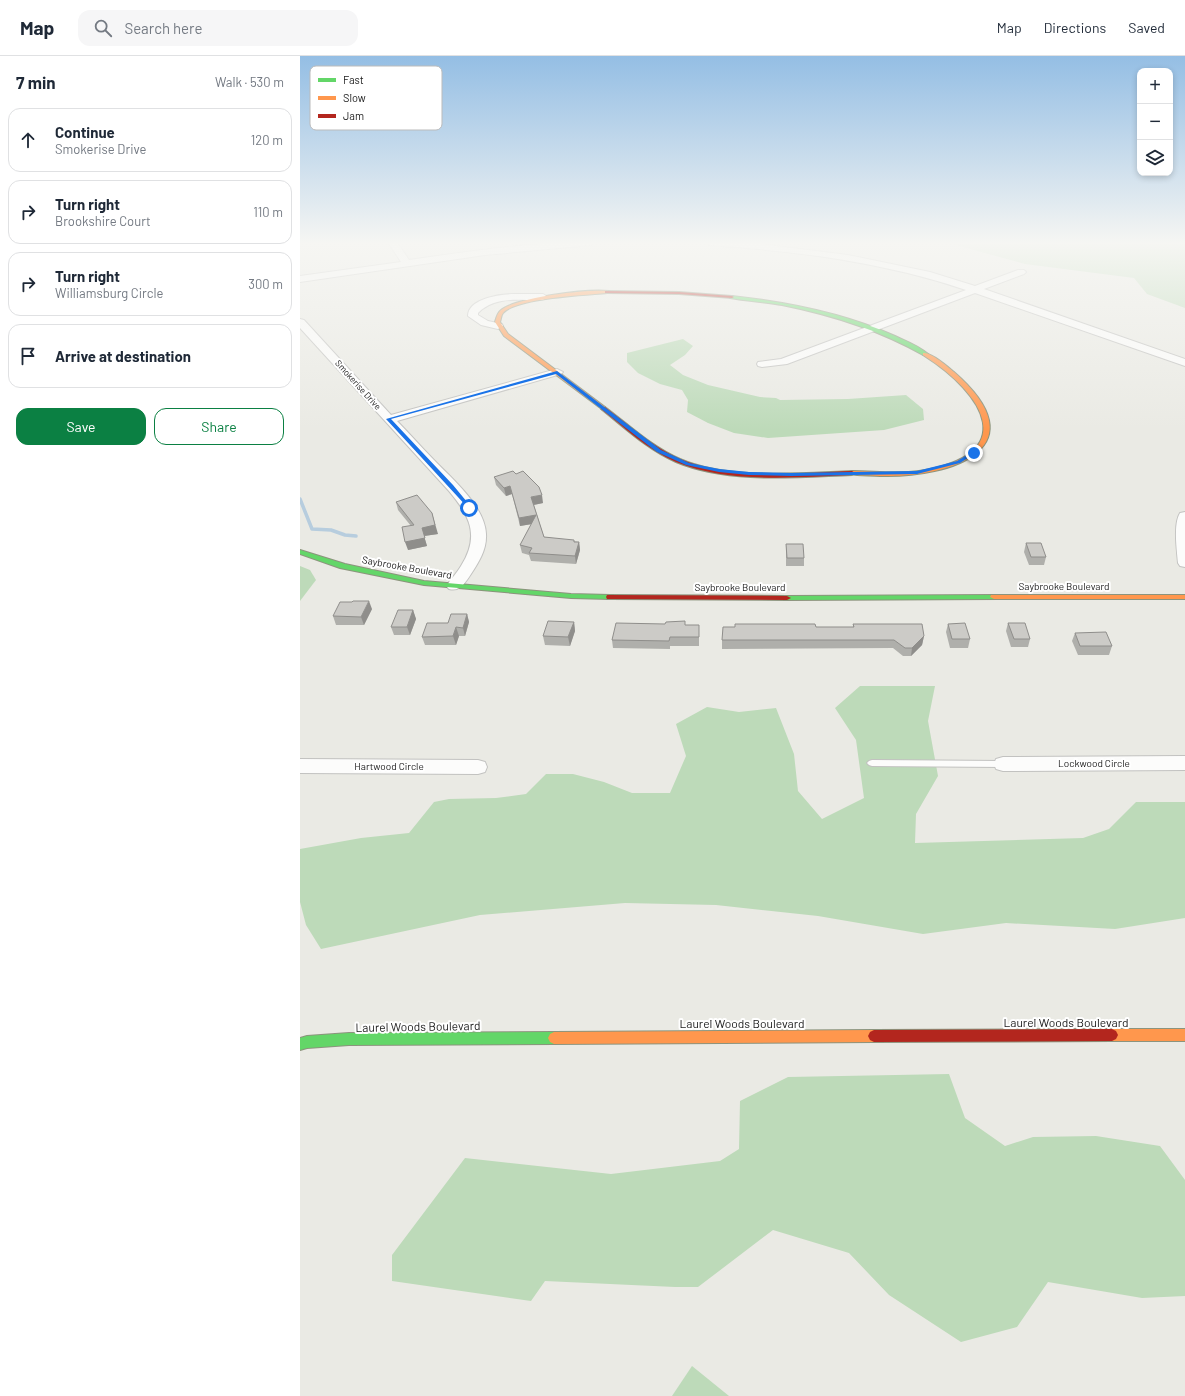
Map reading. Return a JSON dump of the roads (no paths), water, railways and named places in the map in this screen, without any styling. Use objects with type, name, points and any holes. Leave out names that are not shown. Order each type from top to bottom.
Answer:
[{"type":"street","points":[[481,305],[477,306],[473,312],[473,316],[477,320],[498,326],[513,340],[659,451],[688,464],[719,471],[749,474],[917,473],[958,462],[974,453],[982,445],[987,437],[987,422],[976,400],[960,379],[936,360],[911,346],[873,329],[795,307],[779,305]]},
{"type":"street","points":[[498,326],[496,322],[497,318],[505,309],[515,305]]},
{"type":"street","points":[[762,364],[783,362],[938,305]]},
{"type":"street","points":[[1018,305],[1185,363]]},
{"type":"street","name":"Smokerise Drive","points":[[300,322],[451,486],[469,508],[477,521],[479,536],[476,552],[466,570],[454,586]]},
{"type":"street","points":[[388,419],[557,372]]},
{"type":"street","points":[[1185,516],[1183,537],[1185,563]]},
{"type":"street","name":"Saybrooke Boulevard","points":[[300,552],[343,566],[424,583],[539,594],[605,597],[1185,597]]},
{"type":"street","name":"Lockwood Circle","points":[[1003,764],[1185,763]]},
{"type":"street","name":"Hartwood Circle","points":[[300,766],[478,767]]},
{"type":"street","name":"Laurel Woods Boulevard","points":[[300,1044],[307,1042],[357,1039],[1184,1039]]},
{"type":"lane","points":[[872,763],[1003,764]]},
{"type":"waterway","points":[[300,499],[312,529],[331,530],[345,535],[356,536]]}]
